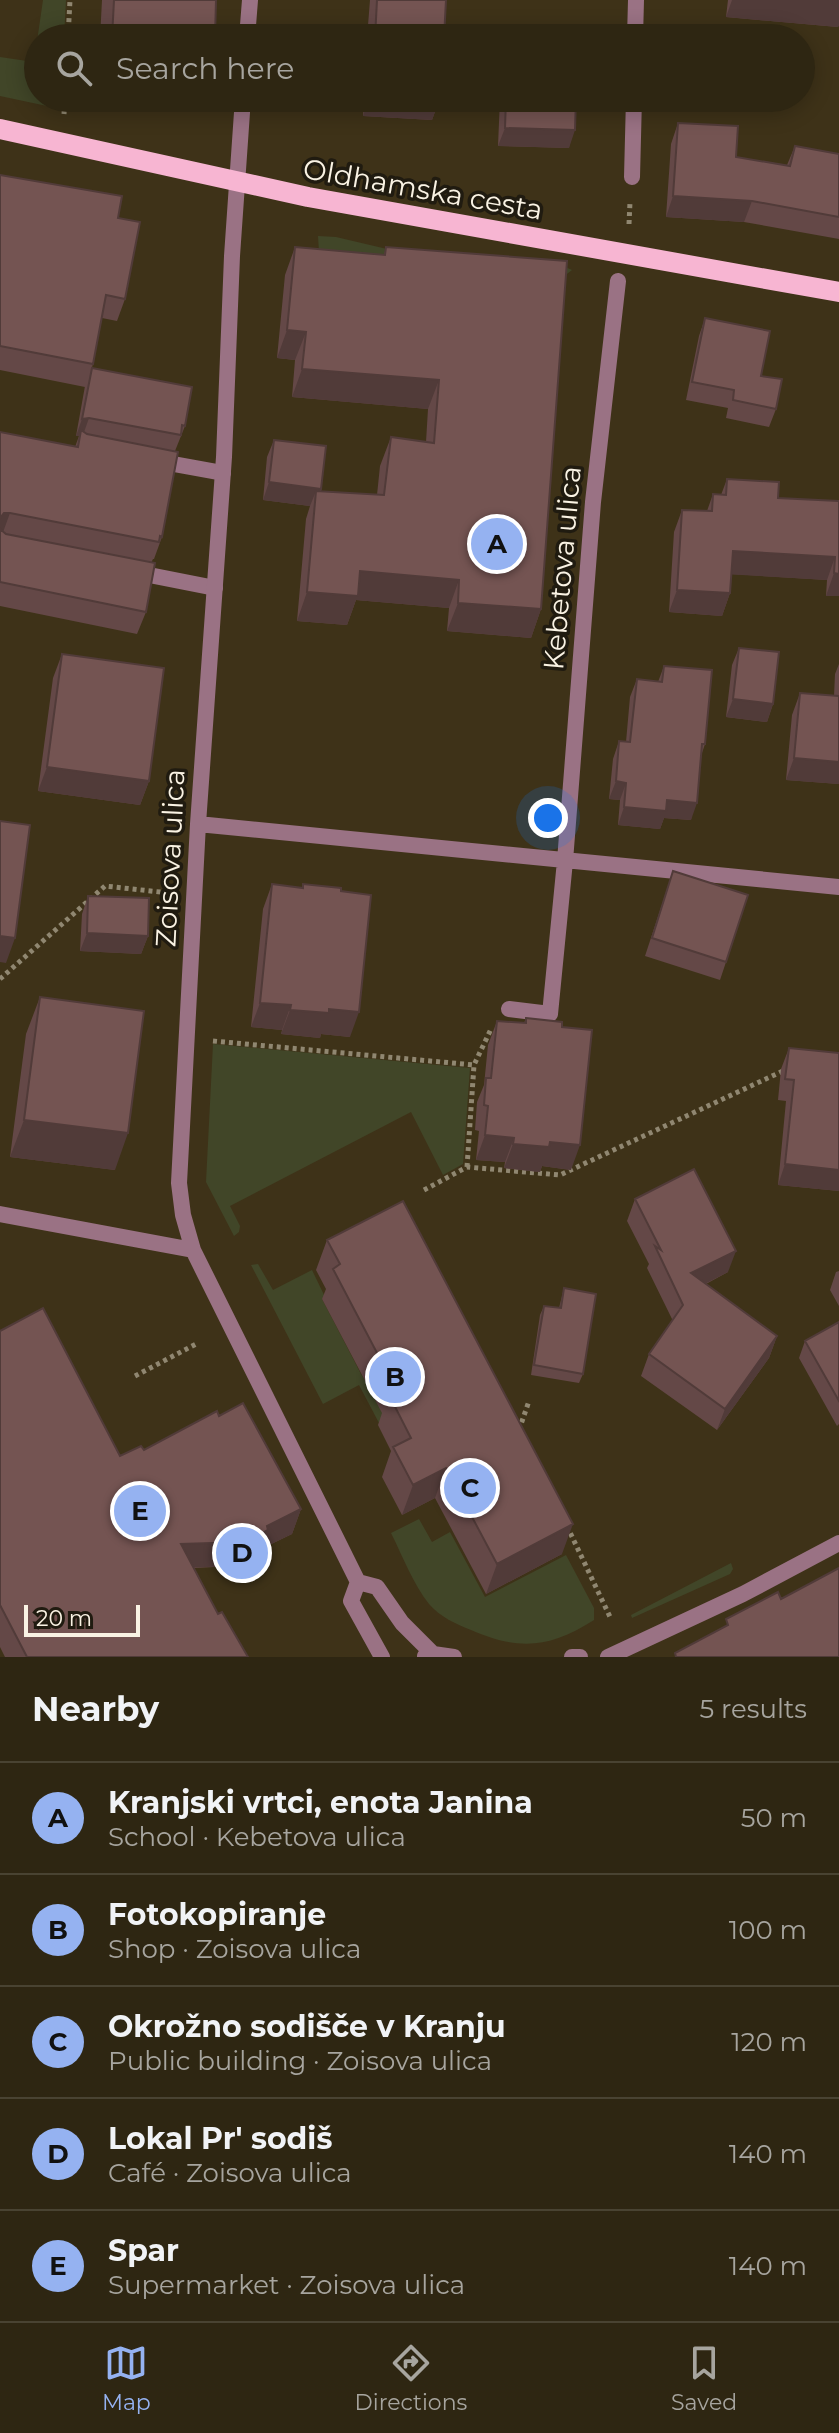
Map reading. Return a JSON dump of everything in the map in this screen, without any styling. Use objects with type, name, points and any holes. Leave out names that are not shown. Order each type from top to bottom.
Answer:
[{"type":"main road","name":"Oldhamska cesta","points":[[0,129],[238,183],[839,292]]},
{"type":"street","points":[[248,24],[250,0]]},
{"type":"street","points":[[635,24],[636,0]]},
{"type":"street","name":"Zoisova ulica","points":[[242,112],[232,256],[223,473],[198,824],[179,1168],[183,1215],[193,1250],[358,1582],[351,1601],[382,1657]]},
{"type":"street","points":[[632,177],[634,112]]},
{"type":"street","name":"Kebetova ulica","points":[[509,1009],[550,1014],[593,502],[618,281]]},
{"type":"street","points":[[140,457],[223,473]]},
{"type":"street","points":[[118,569],[215,588]]},
{"type":"street","points":[[198,824],[839,887]]},
{"type":"street","points":[[0,1214],[193,1250]]},
{"type":"street","points":[[608,1657],[743,1594],[839,1543]]},
{"type":"street","name":"Zoisova ulica","points":[[358,1582],[377,1587],[428,1656]]},
{"type":"street","points":[[428,1656],[454,1657]]},
{"type":"street","points":[[572,1657],[580,1657]]},
{"type":"path","points":[[69,24],[70,0]]},
{"type":"path","points":[[0,979],[105,886],[174,894]]},
{"type":"path","points":[[467,1167],[474,1065],[502,1008],[509,1009]]},
{"type":"path","points":[[208,1040],[474,1065]]},
{"type":"path","points":[[424,1190],[467,1167],[560,1175],[789,1069]]},
{"type":"path","points":[[135,1376],[198,1343]]},
{"type":"path","points":[[516,1436],[529,1401]]},
{"type":"path","points":[[562,1518],[611,1619]]},
{"type":"green space","points":[[43,0],[66,0],[65,24],[40,24]]},
{"type":"green space","points":[[0,57],[24,61],[24,101],[0,96]]},
{"type":"green space","points":[[318,236],[387,249],[561,265],[572,270],[563,277],[319,252]]},
{"type":"green space","points":[[213,1044],[470,1068],[463,1164],[443,1175],[411,1112],[230,1206],[240,1226],[234,1236],[206,1182]]},
{"type":"green space","points":[[258,1264],[273,1290],[312,1270],[325,1297],[322,1299],[361,1374],[390,1417],[379,1423],[359,1385],[323,1404],[251,1265]]},
{"type":"green space","points":[[419,1519],[432,1542],[450,1532],[485,1597],[566,1555],[594,1608],[594,1620],[548,1641],[519,1643],[488,1637],[448,1620],[433,1609],[423,1596],[391,1533]]},
{"type":"green space","points":[[731,1563],[733,1569],[730,1574],[632,1618],[631,1615]]},
{"type":"building","points":[[114,0],[216,0],[215,24],[113,24]]},
{"type":"building","points":[[377,0],[446,0],[445,24],[376,24]]},
{"type":"building","points":[[506,112],[576,112],[575,130],[505,128]]},
{"type":"building","points":[[678,123],[738,126],[736,157],[790,166],[795,146],[839,154],[839,217],[752,201],[673,196]]},
{"type":"building","points":[[0,175],[122,196],[118,218],[140,222],[125,299],[106,295],[93,364],[0,346]]},
{"type":"building","points":[[295,247],[385,255],[386,247],[567,261],[541,609],[458,603],[459,580],[360,571],[358,596],[307,592],[316,491],[384,495],[391,437],[434,443],[439,380],[302,369],[306,332],[287,330]]},
{"type":"building","points":[[705,318],[770,331],[761,376],[782,379],[776,409],[733,400],[734,390],[692,382]]},
{"type":"building","points":[[92,368],[192,387],[181,435],[82,419]]},
{"type":"building","points":[[81,430],[87,434],[178,452],[159,542],[10,513],[4,513],[0,518],[0,432],[78,447]]},
{"type":"building","points":[[274,440],[326,446],[321,489],[269,482]]},
{"type":"building","points":[[727,479],[779,482],[778,498],[839,501],[839,574],[834,573],[835,557],[733,551],[730,593],[677,590],[682,510],[712,511],[713,494],[726,495]]},
{"type":"building","points":[[0,529],[6,534],[155,563],[146,612],[0,582]]},
{"type":"building","points":[[739,648],[779,652],[773,704],[733,699]]},
{"type":"building","points":[[62,654],[164,668],[149,781],[47,767]]},
{"type":"building","points":[[664,666],[712,670],[697,803],[667,800],[666,811],[624,807],[626,783],[616,781],[619,741],[630,742],[637,679],[662,682]]},
{"type":"building","points":[[800,693],[839,696],[839,762],[794,758]]},
{"type":"building","points":[[0,821],[30,825],[15,938],[0,936]]},
{"type":"building","points":[[673,871],[748,895],[726,962],[652,938]]},
{"type":"building","points":[[272,884],[341,888],[341,891],[371,895],[359,1012],[290,1010],[291,1005],[260,1003]]},
{"type":"building","points":[[88,896],[149,898],[148,936],[87,933]]},
{"type":"building","points":[[40,997],[144,1011],[128,1133],[24,1120]]},
{"type":"building","points":[[526,1018],[562,1022],[562,1027],[592,1030],[580,1145],[550,1142],[549,1147],[513,1144],[514,1138],[485,1135],[488,1106],[484,1105],[486,1078],[491,1078],[497,1021],[526,1023]]},
{"type":"building","points":[[789,1048],[839,1053],[839,1170],[785,1164],[794,1080],[785,1079]]},
{"type":"building","points":[[694,1169],[736,1251],[691,1273],[777,1336],[725,1409],[649,1354],[683,1305],[655,1246],[661,1250],[635,1199]]},
{"type":"building","points":[[403,1201],[573,1524],[497,1564],[446,1468],[413,1485],[393,1447],[411,1438],[389,1395],[397,1391],[333,1269],[340,1264],[327,1240]]},
{"type":"building","points":[[564,1288],[596,1294],[583,1374],[534,1365],[544,1306],[561,1308]]},
{"type":"building","points":[[43,1308],[120,1456],[141,1446],[144,1450],[217,1411],[219,1416],[243,1403],[301,1509],[267,1526],[268,1530],[246,1542],[181,1544],[218,1614],[222,1612],[248,1657],[27,1657],[0,1605],[0,1331]]},
{"type":"building","points":[[839,1322],[839,1401],[805,1341]]},
{"type":"building","points":[[839,1568],[839,1657],[676,1657],[675,1653],[728,1625],[726,1619],[778,1592],[781,1599]]},
{"type":"place","name":"Kranjski vrtci, enota Janina","points":[[497,544]]},
{"type":"place","name":"Fotokopiranje","points":[[395,1377]]},
{"type":"place","name":"Okrožno sodišče v Kranju","points":[[470,1488]]},
{"type":"place","name":"Spar","points":[[140,1511]]},
{"type":"place","name":"Lokal Pr' sodiš","points":[[242,1553]]}]
